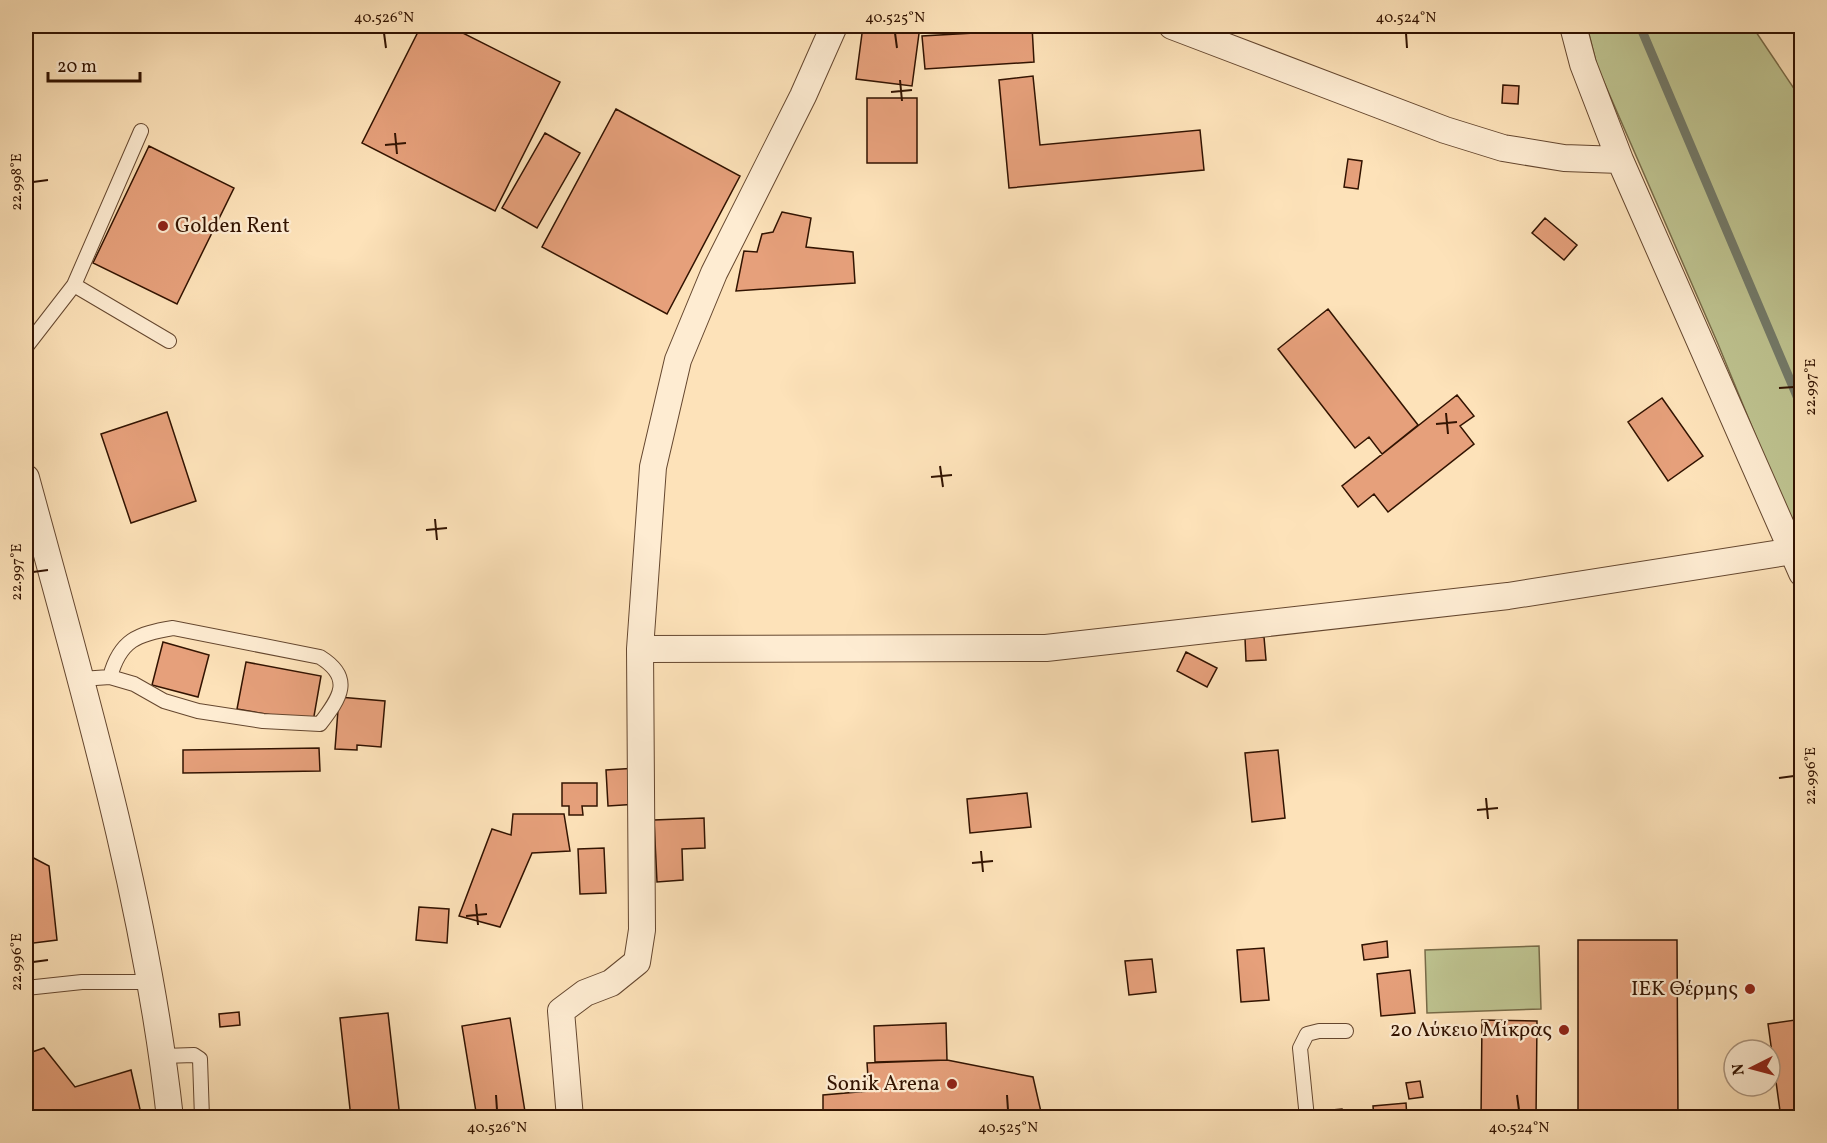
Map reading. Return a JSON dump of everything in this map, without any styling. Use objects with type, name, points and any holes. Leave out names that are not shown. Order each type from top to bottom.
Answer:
[{"type":"street","points":[[570,1118],[561,1011],[585,993],[611,983],[637,962],[642,930],[640,649],[653,467],[678,360],[714,273],[802,96],[834,26]]},
{"type":"street","points":[[1172,26],[1445,130],[1503,148],[1564,158],[1620,160]]},
{"type":"street","points":[[640,649],[1046,648],[1797,562],[1620,160],[1583,64],[1573,26]]},
{"type":"street","points":[[26,478],[32,528],[81,679],[138,921],[163,1056],[170,1118]]},
{"type":"lane","points":[[26,347],[74,285],[141,131]]},
{"type":"lane","points":[[74,285],[169,341]]},
{"type":"lane","points":[[81,679],[110,677],[134,684],[164,701],[198,711],[263,721],[320,724],[334,707],[340,691],[340,677],[334,665],[320,657],[173,628],[153,631],[131,639],[116,655],[110,677]]},
{"type":"lane","points":[[26,988],[82,982],[149,982]]},
{"type":"lane","points":[[1307,1118],[1300,1048],[1307,1034],[1319,1031],[1346,1031]]},
{"type":"lane","points":[[163,1056],[194,1054],[200,1059],[202,1118]]},
{"type":"green space","points":[[1587,26],[1752,26],[1801,99],[1801,546],[1718,344],[1597,66]]},
{"type":"green space","points":[[1539,946],[1541,1009],[1427,1013],[1425,950]]},
{"type":"building","points":[[421,26],[449,26],[560,82],[495,211],[362,143]]},
{"type":"building","points":[[863,26],[920,26],[912,86],[856,79]]},
{"type":"building","points":[[973,26],[1032,26],[1034,62],[925,69],[922,36],[974,33]]},
{"type":"building","points":[[1033,76],[1040,145],[1200,130],[1204,170],[1009,188],[999,80]]},
{"type":"building","points":[[1503,85],[1519,86],[1518,104],[1502,103]]},
{"type":"building","points":[[867,98],[917,98],[917,163],[867,163]]},
{"type":"building","points":[[616,109],[740,176],[667,314],[542,247]]},
{"type":"building","points":[[545,133],[580,153],[537,228],[502,208]]},
{"type":"building","name":"Golden Rent","points":[[149,146],[234,188],[177,304],[93,263]]},
{"type":"building","points":[[1348,159],[1362,161],[1358,189],[1344,187]]},
{"type":"building","points":[[782,212],[811,218],[806,247],[853,252],[855,283],[736,291],[744,251],[757,252],[762,234],[773,232]]},
{"type":"building","points":[[1545,218],[1577,245],[1564,260],[1532,233]]},
{"type":"building","points":[[1328,309],[1418,425],[1382,454],[1369,437],[1355,448],[1278,349]]},
{"type":"building","points":[[1457,395],[1474,416],[1460,426],[1474,444],[1388,512],[1374,494],[1358,507],[1342,486]]},
{"type":"building","points":[[1662,398],[1703,456],[1668,481],[1628,422]]},
{"type":"building","points":[[167,412],[196,501],[131,523],[101,434]]},
{"type":"building","points":[[1264,637],[1266,660],[1246,661],[1245,638]]},
{"type":"building","points":[[163,642],[209,655],[198,697],[152,685]]},
{"type":"building","points":[[1186,652],[1217,668],[1207,687],[1177,671]]},
{"type":"building","points":[[246,662],[321,676],[313,722],[237,709]]},
{"type":"building","points":[[339,697],[385,701],[381,747],[357,745],[357,750],[335,749]]},
{"type":"building","points":[[319,748],[320,771],[183,773],[183,750]]},
{"type":"building","points":[[1278,750],[1285,818],[1252,822],[1245,753]]},
{"type":"building","points":[[637,768],[638,804],[608,806],[606,770]]},
{"type":"building","points":[[562,783],[597,783],[597,806],[582,806],[583,815],[569,815],[569,806],[562,806]]},
{"type":"building","points":[[1027,793],[1031,827],[970,833],[967,799]]},
{"type":"building","points":[[513,814],[564,814],[570,851],[532,853],[500,927],[459,916],[492,829],[511,835]]},
{"type":"building","points":[[704,818],[705,848],[682,849],[683,880],[657,882],[654,820]]},
{"type":"building","points":[[604,848],[606,893],[580,894],[578,849]]},
{"type":"building","points":[[26,854],[49,866],[57,940],[26,944]]},
{"type":"building","points":[[419,907],[449,909],[447,943],[416,940]]},
{"type":"building","points":[[1578,940],[1677,940],[1678,1118],[1578,1118]]},
{"type":"building","points":[[1387,941],[1388,957],[1364,960],[1362,945]]},
{"type":"building","points":[[1264,948],[1269,1000],[1241,1002],[1237,950]]},
{"type":"building","points":[[1152,959],[1156,992],[1129,995],[1125,961]]},
{"type":"building","points":[[1410,970],[1415,1013],[1381,1016],[1377,974]]},
{"type":"building","points":[[239,1012],[240,1025],[220,1027],[219,1014]]},
{"type":"building","points":[[388,1013],[400,1118],[351,1118],[340,1018]]},
{"type":"building","points":[[510,1018],[526,1118],[477,1118],[462,1026]]},
{"type":"building","points":[[1802,1019],[1802,1118],[1781,1118],[1778,1098],[1782,1098],[1782,1038],[1770,1038],[1768,1024]]},
{"type":"building","points":[[1482,1020],[1537,1021],[1536,1118],[1481,1118]]},
{"type":"building","points":[[946,1023],[947,1060],[875,1062],[874,1026]]},
{"type":"building","points":[[44,1048],[75,1087],[131,1070],[142,1118],[26,1118],[26,1054]]},
{"type":"building","name":"Sonik Arena","points":[[947,1060],[1033,1077],[1041,1112],[1052,1111],[1053,1118],[823,1118],[823,1095],[869,1091],[867,1063]]},
{"type":"building","points":[[1420,1081],[1423,1097],[1409,1099],[1406,1083]]},
{"type":"building","points":[[1406,1103],[1407,1118],[1374,1118],[1373,1106]]},
{"type":"building","points":[[1342,1109],[1343,1118],[1310,1118],[1310,1112]]},
{"type":"waterway","points":[[1640,26],[1802,408]]},
{"type":"place","name":"Golden Rent","points":[[163,226]]},
{"type":"place","name":"ΙΕΚ Θέρμης","points":[[1750,989]]},
{"type":"place","name":"2ο Λύκειο Μίκρας","points":[[1564,1030]]},
{"type":"place","name":"Sonik Arena","points":[[952,1084]]}]
